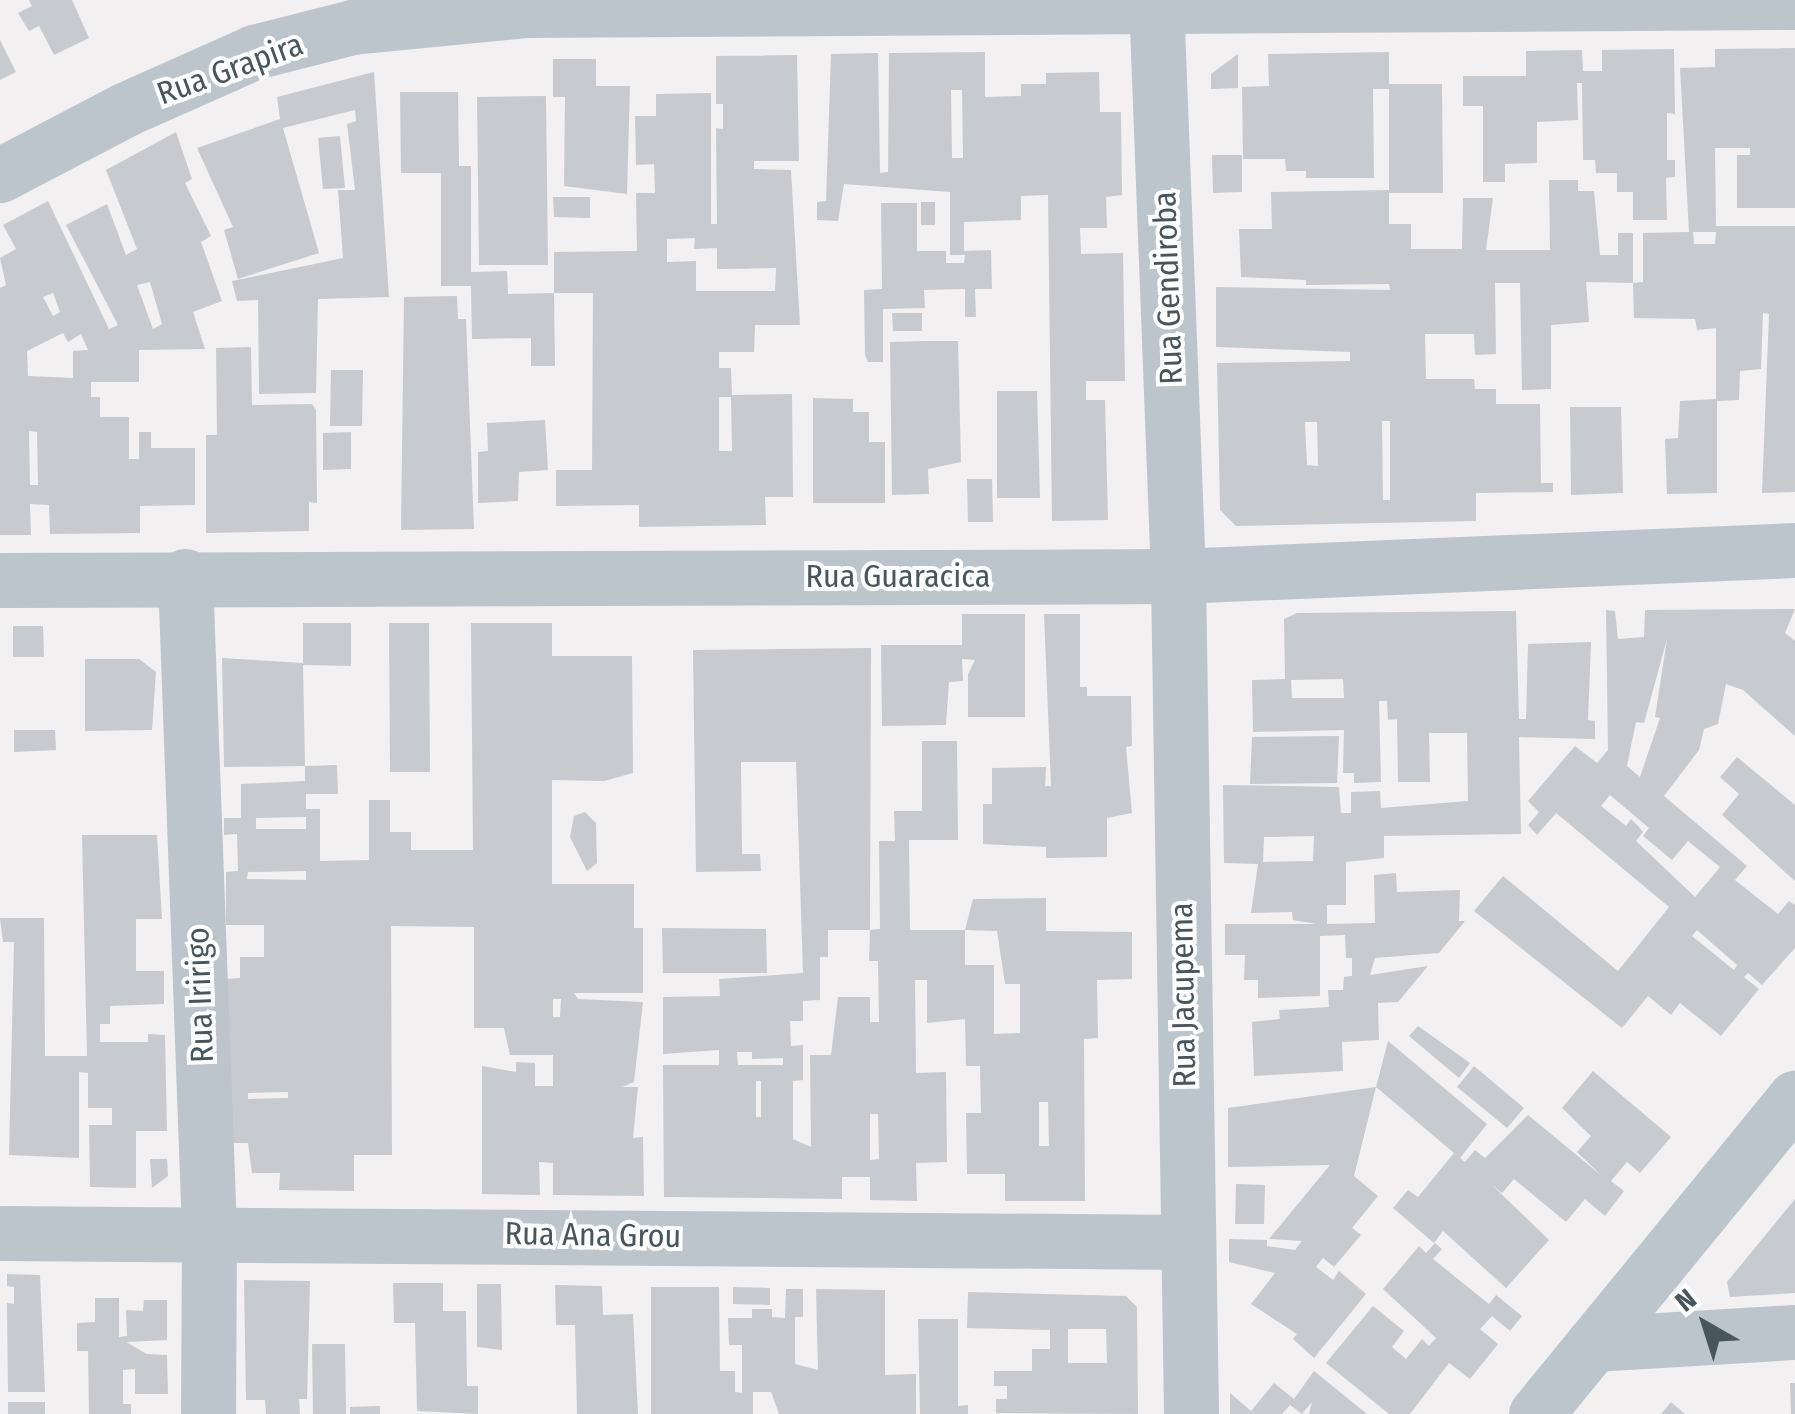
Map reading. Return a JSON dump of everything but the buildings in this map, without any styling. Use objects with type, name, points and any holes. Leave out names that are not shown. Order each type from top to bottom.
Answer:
[{"type":"street","name":"Rua Grapira","points":[[0,175],[126,108],[254,52],[352,27],[524,10],[1795,2]]},
{"type":"street","name":"Rua Gendiroba","points":[[1158,5],[1178,576]]},
{"type":"street","name":"Rua Guaracica","points":[[0,580],[184,576],[1178,576],[1795,550]]},
{"type":"street","name":"Rua Iririgo","points":[[184,576],[209,1231],[208,1414]]},
{"type":"street","name":"Rua Jacupema","points":[[1178,576],[1191,1414]]},
{"type":"street","points":[[1536,1414],[1795,1098]]},
{"type":"street","name":"Rua Ana Grou","points":[[0,1232],[1186,1242]]},
{"type":"street","points":[[1593,1344],[1795,1332]]}]
